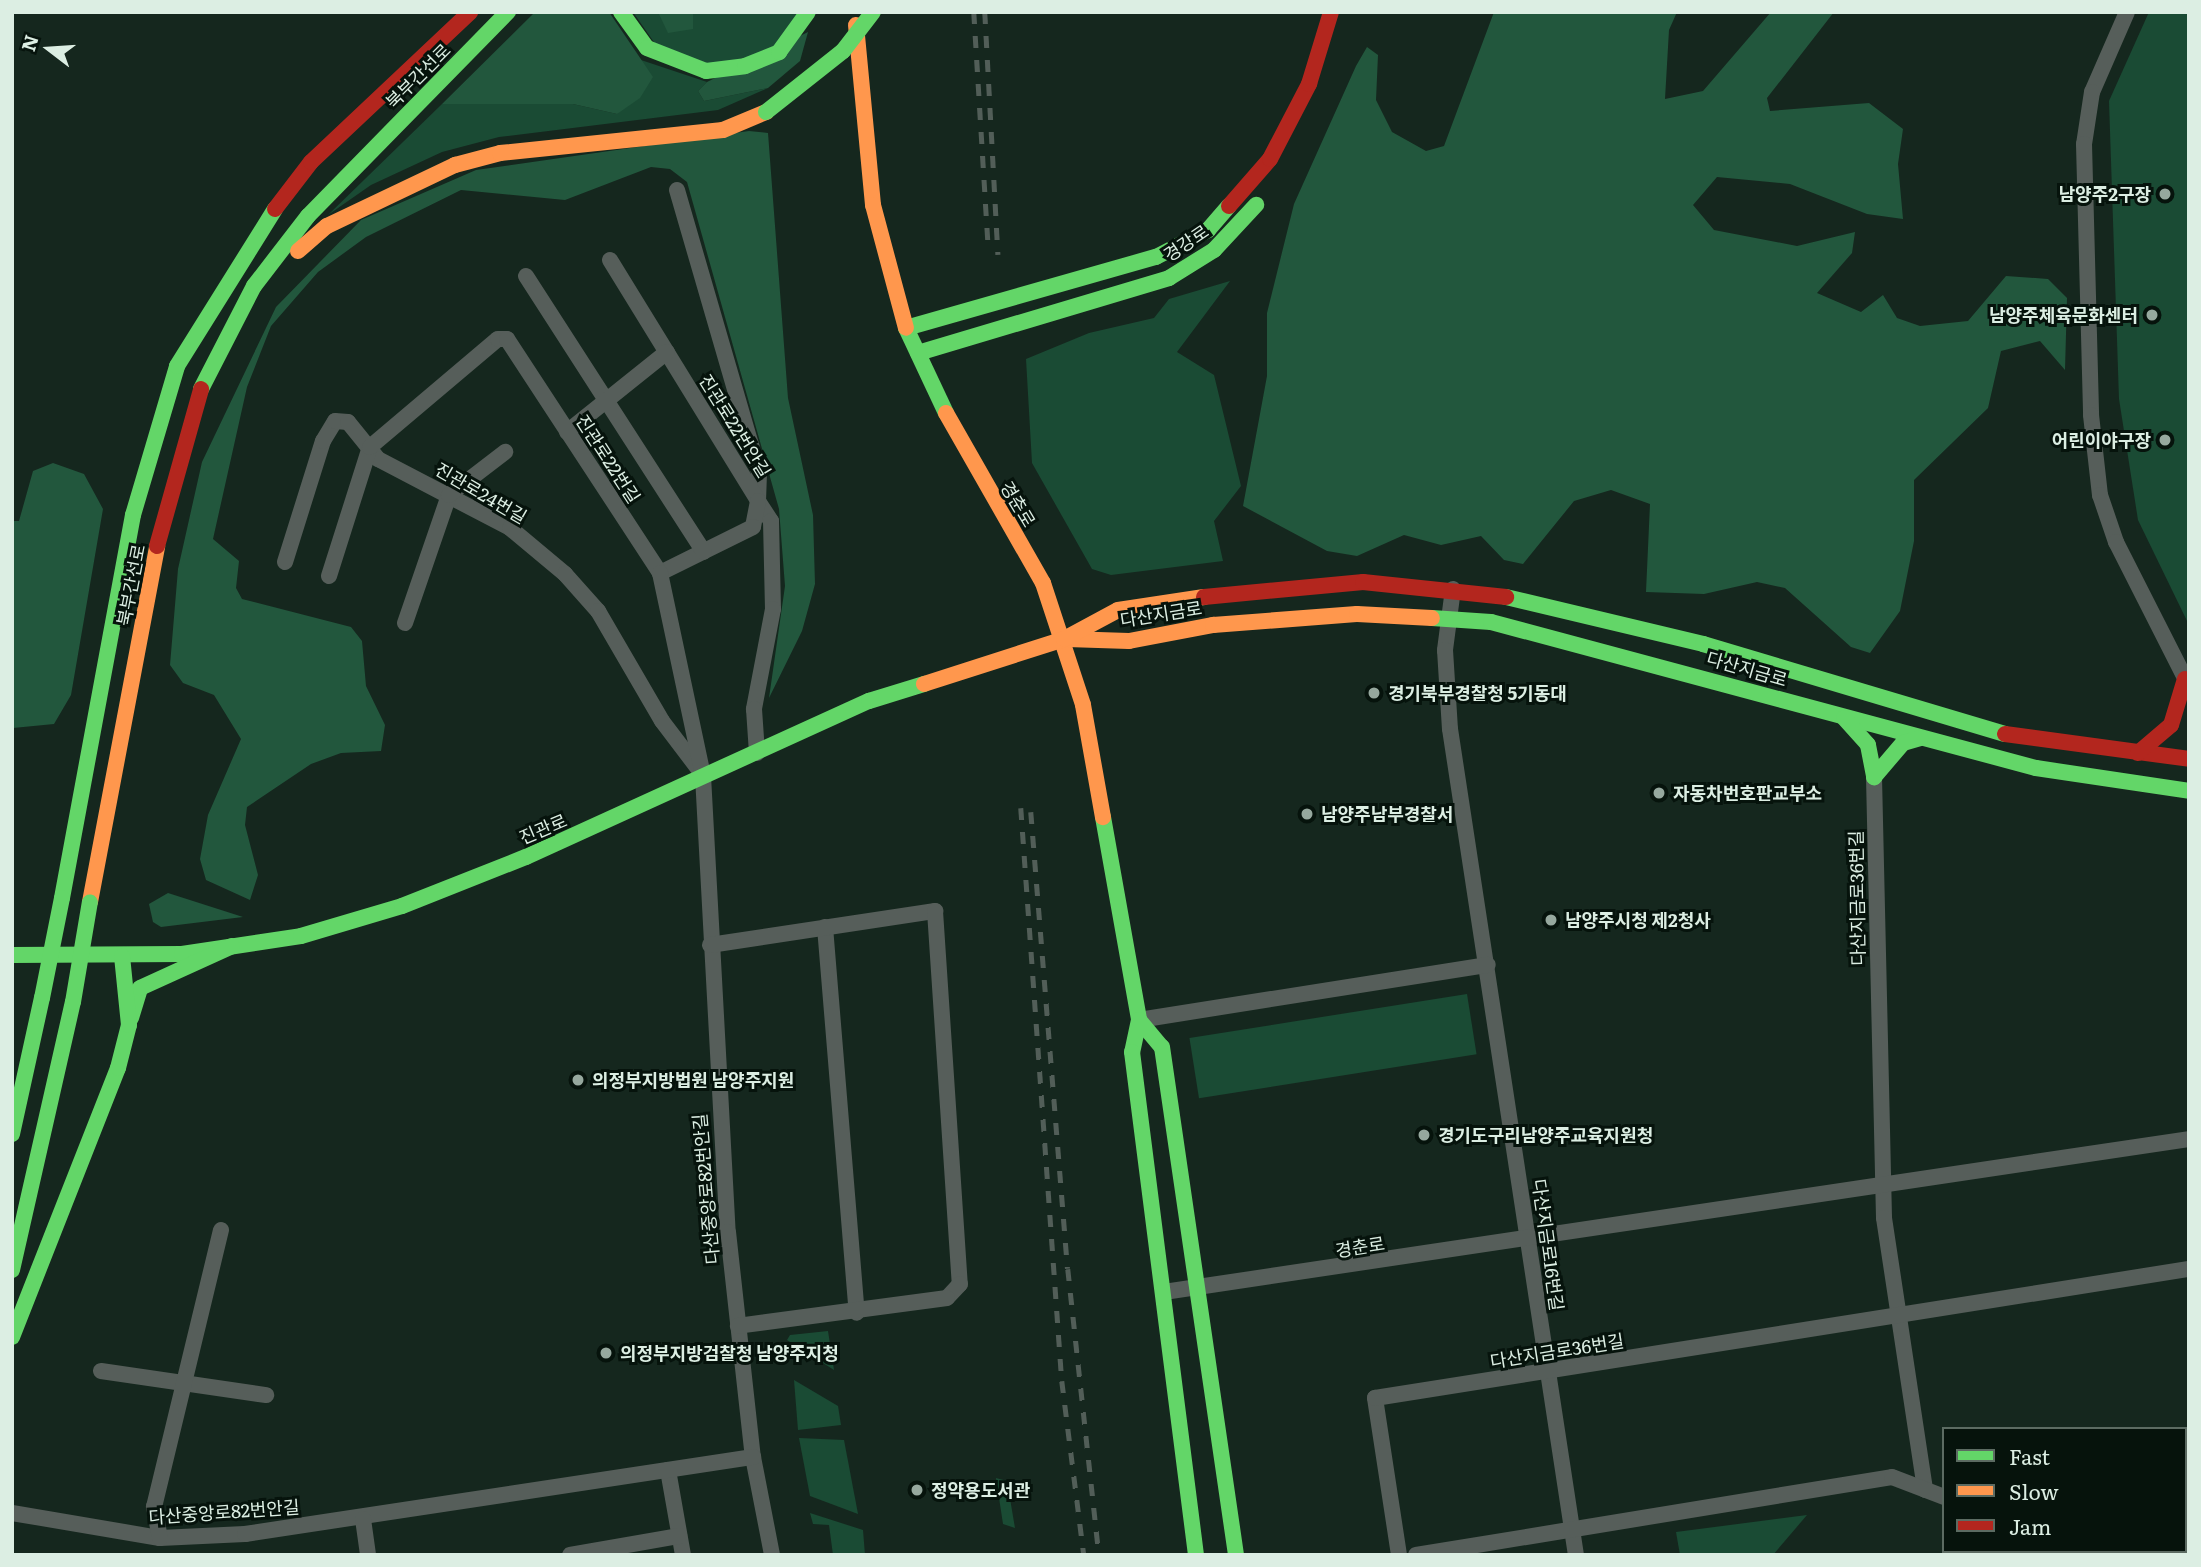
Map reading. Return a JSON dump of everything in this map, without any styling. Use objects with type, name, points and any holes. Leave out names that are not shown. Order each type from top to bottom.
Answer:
[{"type":"main road","name":"북부간선로","points":[[12,1134],[62,898],[133,515],[177,366],[260,230],[312,162],[470,12]]},
{"type":"main road","name":"북부간선로","points":[[12,1270],[73,1002],[165,501],[199,392],[254,286],[308,216],[508,12]]},
{"type":"main road","points":[[621,12],[647,48],[706,71],[745,66],[779,52],[808,12]]},
{"type":"main road","name":"경춘로","points":[[855,12],[873,205],[906,328],[967,456],[1042,583],[1064,639],[1099,774],[1139,1020],[1132,1052],[1196,1555]]},
{"type":"main road","points":[[254,286],[327,226],[455,166],[500,153],[723,130],[766,112],[843,51],[873,12]]},
{"type":"main road","name":"경강로","points":[[906,328],[1156,257],[1208,230],[1270,159],[1309,84],[1331,12]]},
{"type":"main road","name":"경강로","points":[[918,353],[1169,278],[1214,250],[1246,220],[1285,164],[1317,105],[1350,12]]},
{"type":"main road","name":"다산지금로","points":[[1064,639],[1118,610],[1219,593],[1363,582],[1453,589],[1703,644],[2008,734],[2189,758]]},
{"type":"main road","name":"다산지금로","points":[[1064,639],[1129,641],[1287,617],[1448,618],[1491,622],[1920,738],[2087,779],[2189,791]]},
{"type":"main road","name":"진관로","points":[[12,955],[122,956],[232,946],[301,936],[402,906],[951,670],[1064,639]]},
{"type":"main road","points":[[2138,753],[2171,725],[2187,682]]},
{"type":"main road","points":[[1842,716],[1868,745],[1874,777]]},
{"type":"main road","points":[[1874,777],[1903,743],[1920,738]]},
{"type":"main road","points":[[12,1337],[129,1026],[140,988],[232,946]]},
{"type":"main road","points":[[122,956],[129,1026]]},
{"type":"main road","points":[[1139,1020],[1162,1047],[1236,1555]]},
{"type":"street","points":[[2127,12],[2092,92],[2084,144],[2091,415],[2100,495],[2116,542],[2187,682]]},
{"type":"street","points":[[677,190],[759,473],[758,501],[771,520],[773,609],[754,709],[757,753]]},
{"type":"street","name":"진관로22번안길","points":[[610,260],[758,501],[753,527],[660,573]]},
{"type":"street","points":[[526,276],[704,551]]},
{"type":"street","name":"진관로22번길","points":[[370,447],[498,338],[507,339],[660,573],[704,776]]},
{"type":"street","points":[[567,432],[667,352]]},
{"type":"street","name":"진관로24번길","points":[[285,562],[335,421],[348,422],[378,459],[510,528],[590,602],[662,721],[704,776]]},
{"type":"street","points":[[329,576],[370,447]]},
{"type":"street","points":[[405,623],[449,495],[505,452]]},
{"type":"street","name":"다산지금로16번길","points":[[1453,589],[1448,618],[1450,729],[1576,1555]]},
{"type":"street","name":"다산중앙로82번안길","points":[[704,776],[710,945],[738,1326],[753,1457],[772,1555]]},
{"type":"street","name":"다산지금로36번길","points":[[1874,777],[1884,1186],[1925,1490]]},
{"type":"street","points":[[710,945],[935,911],[960,1284],[947,1298],[738,1326]]},
{"type":"street","points":[[825,927],[857,1312]]},
{"type":"street","points":[[1139,1020],[1488,965]]},
{"type":"street","points":[[1528,1240],[2189,1139]]},
{"type":"street","points":[[160,1538],[154,1507],[181,1385],[221,1230]]},
{"type":"street","name":"경춘로","points":[[1164,1292],[1528,1240]]},
{"type":"street","points":[[1901,1317],[2189,1269]]},
{"type":"street","name":"다산지금로36번길","points":[[1399,1555],[1375,1398],[1901,1317]]},
{"type":"street","points":[[101,1371],[181,1385],[266,1395]]},
{"type":"street","name":"다산중앙로82번안길","points":[[12,1513],[160,1538],[363,1519],[753,1457]]},
{"type":"street","points":[[668,1470],[683,1555]]},
{"type":"street","points":[[1416,1555],[1892,1477],[1942,1496]]},
{"type":"street","points":[[363,1519],[368,1555]]},
{"type":"street","points":[[570,1555],[679,1536]]},
{"type":"green space","points":[[535,12],[609,12],[653,77],[640,98],[617,114],[573,104],[442,104]]},
{"type":"green space","points":[[633,12],[799,12],[776,50],[713,66],[658,48]]},
{"type":"green space","points":[[658,12],[693,12],[693,29],[668,33]]},
{"type":"green space","points":[[1494,12],[1677,12],[1669,30],[1665,99],[1703,91],[1771,12],[1834,12],[1767,98],[1770,111],[1869,103],[1903,129],[1898,164],[1903,219],[1867,214],[1790,184],[1717,177],[1693,205],[1714,230],[1797,246],[1855,232],[1852,253],[1817,293],[1861,312],[1883,295],[1897,318],[1920,326],[1968,321],[2006,276],[2048,279],[2067,298],[2065,370],[2040,341],[2001,351],[1988,408],[1914,480],[1914,541],[1900,611],[1870,653],[1851,647],[1785,588],[1757,582],[1704,594],[1646,592],[1650,504],[1611,490],[1574,501],[1523,564],[1504,560],[1481,536],[1441,545],[1404,535],[1357,556],[1327,551],[1243,506],[1267,376],[1267,313],[1294,204],[1356,66],[1367,47],[1378,55],[1376,100],[1392,132],[1426,151],[1444,146]]},
{"type":"green space","name":"남양주체육문화센터","points":[[2149,12],[2189,12],[2189,625],[2138,520],[2119,399],[2109,101]]},
{"type":"green space","points":[[808,32],[800,61],[768,88],[704,101],[698,91],[707,82]]},
{"type":"green space","points":[[641,60],[707,82],[698,91],[704,101],[768,88],[718,110],[499,137],[442,152],[371,185],[328,215],[442,104],[573,104],[617,114]]},
{"type":"green space","points":[[749,131],[768,133],[788,398],[813,515],[815,584],[802,631],[769,698],[785,586],[779,509],[687,182],[670,169],[651,167],[565,200],[461,190],[366,237],[318,272],[271,326],[247,387],[213,539],[239,561],[236,588],[242,599],[351,627],[362,641],[366,686],[385,725],[381,751],[341,753],[311,764],[247,807],[245,825],[258,875],[250,900],[206,880],[200,859],[208,815],[241,739],[214,695],[183,683],[170,665],[178,569],[202,462],[276,307],[361,220],[476,170]]},
{"type":"green space","points":[[1230,281],[1177,352],[1214,375],[1241,486],[1214,521],[1223,561],[1111,575],[1092,569],[1032,463],[1026,359],[1089,333],[1154,318],[1169,299]]},
{"type":"green space","points":[[53,463],[84,474],[103,509],[71,695],[54,724],[13,728],[12,521],[19,521],[33,471]]},
{"type":"green space","points":[[168,893],[243,917],[161,927],[153,922],[149,904]]},
{"type":"green space","points":[[1467,994],[1477,1054],[1199,1098],[1189,1038]]},
{"type":"green space","points":[[828,1331],[834,1370],[787,1340],[790,1335]]},
{"type":"green space","points":[[794,1380],[838,1406],[841,1425],[798,1430]]},
{"type":"green space","points":[[799,1438],[844,1440],[858,1514],[810,1496]]},
{"type":"green space","points":[[996,1478],[1007,1481],[1015,1528],[1003,1524]]},
{"type":"green space","points":[[810,1513],[863,1530],[865,1555],[833,1555],[829,1525],[813,1524]]},
{"type":"green space","points":[[1807,1515],[1773,1555],[1680,1555],[1676,1532]]},
{"type":"railway","points":[[974,12],[988,244]]},
{"type":"railway","points":[[985,12],[998,255]]},
{"type":"railway","points":[[1021,808],[1062,1381],[1084,1555]]},
{"type":"railway","points":[[1031,812],[1068,1269],[1099,1555]]},
{"type":"traffic: fast","points":[[201,389],[254,286],[308,216],[508,12]]},
{"type":"traffic: fast","points":[[621,12],[647,48],[706,71],[745,66],[779,52],[808,12]]},
{"type":"traffic: fast","points":[[766,112],[843,51],[873,12]]},
{"type":"traffic: fast","points":[[918,353],[1169,278],[1214,250],[1256,205]]},
{"type":"traffic: fast","points":[[946,413],[906,328],[1156,257],[1208,230],[1229,206]]},
{"type":"traffic: fast","points":[[62,898],[133,515],[177,366],[275,209]]},
{"type":"traffic: fast","points":[[1506,597],[1703,644],[2005,734]]},
{"type":"traffic: fast","points":[[1432,618],[1491,622],[2036,768],[2189,791]]},
{"type":"traffic: fast","points":[[12,955],[182,954],[301,936],[402,906],[526,857],[869,701],[924,684]]},
{"type":"traffic: fast","points":[[1844,718],[1868,745],[1874,777]]},
{"type":"traffic: fast","points":[[1874,777],[1903,743],[1920,738]]},
{"type":"traffic: fast","points":[[1103,817],[1139,1020],[1132,1052],[1196,1555]]},
{"type":"traffic: fast","points":[[42,998],[62,898]]},
{"type":"traffic: fast","points":[[73,1002],[90,902]]},
{"type":"traffic: fast","points":[[131,1018],[140,988],[232,946]]},
{"type":"traffic: fast","points":[[12,1337],[118,1068],[129,1025],[122,956]]},
{"type":"traffic: fast","points":[[12,1134],[42,998]]},
{"type":"traffic: fast","points":[[12,1270],[73,1002]]},
{"type":"traffic: fast","points":[[1139,1020],[1162,1047],[1236,1555]]},
{"type":"traffic: slow","points":[[856,25],[873,205],[906,328]]},
{"type":"traffic: slow","points":[[298,251],[327,226],[455,165],[500,153],[723,130],[766,112]]},
{"type":"traffic: slow","points":[[946,413],[1043,583],[1083,705],[1103,817]]},
{"type":"traffic: slow","points":[[90,902],[157,546]]},
{"type":"traffic: slow","points":[[924,684],[1064,639],[1118,610],[1204,597]]},
{"type":"traffic: slow","points":[[1067,639],[1129,641],[1213,625],[1357,614],[1432,618]]},
{"type":"traffic: jam","points":[[275,209],[311,162],[470,12]]},
{"type":"traffic: jam","points":[[1229,206],[1270,159],[1309,84],[1331,12]]},
{"type":"traffic: jam","points":[[157,546],[201,389]]},
{"type":"traffic: jam","points":[[1204,597],[1363,582],[1506,597]]},
{"type":"traffic: jam","points":[[2138,753],[2171,725],[2185,679]]},
{"type":"traffic: jam","points":[[2005,734],[2189,759]]},
{"type":"place","name":"남양주2구장","points":[[2165,194]]},
{"type":"place","name":"남양주체육문화센터","points":[[2152,315]]},
{"type":"place","name":"어린이야구장","points":[[2165,440]]},
{"type":"place","name":"경기북부경찰청 5기동대","points":[[1374,693]]},
{"type":"place","name":"자동차번호판교부소","points":[[1659,793]]},
{"type":"place","name":"남양주남부경찰서","points":[[1307,814]]},
{"type":"place","name":"남양주시청 제2청사","points":[[1551,920]]},
{"type":"place","name":"의정부지방법원 남양주지원","points":[[578,1080]]},
{"type":"place","name":"경기도구리남양주교육지원청","points":[[1424,1135]]},
{"type":"place","name":"의정부지방검찰청 남양주지청","points":[[606,1353]]},
{"type":"place","name":"정약용도서관","points":[[917,1490]]}]
